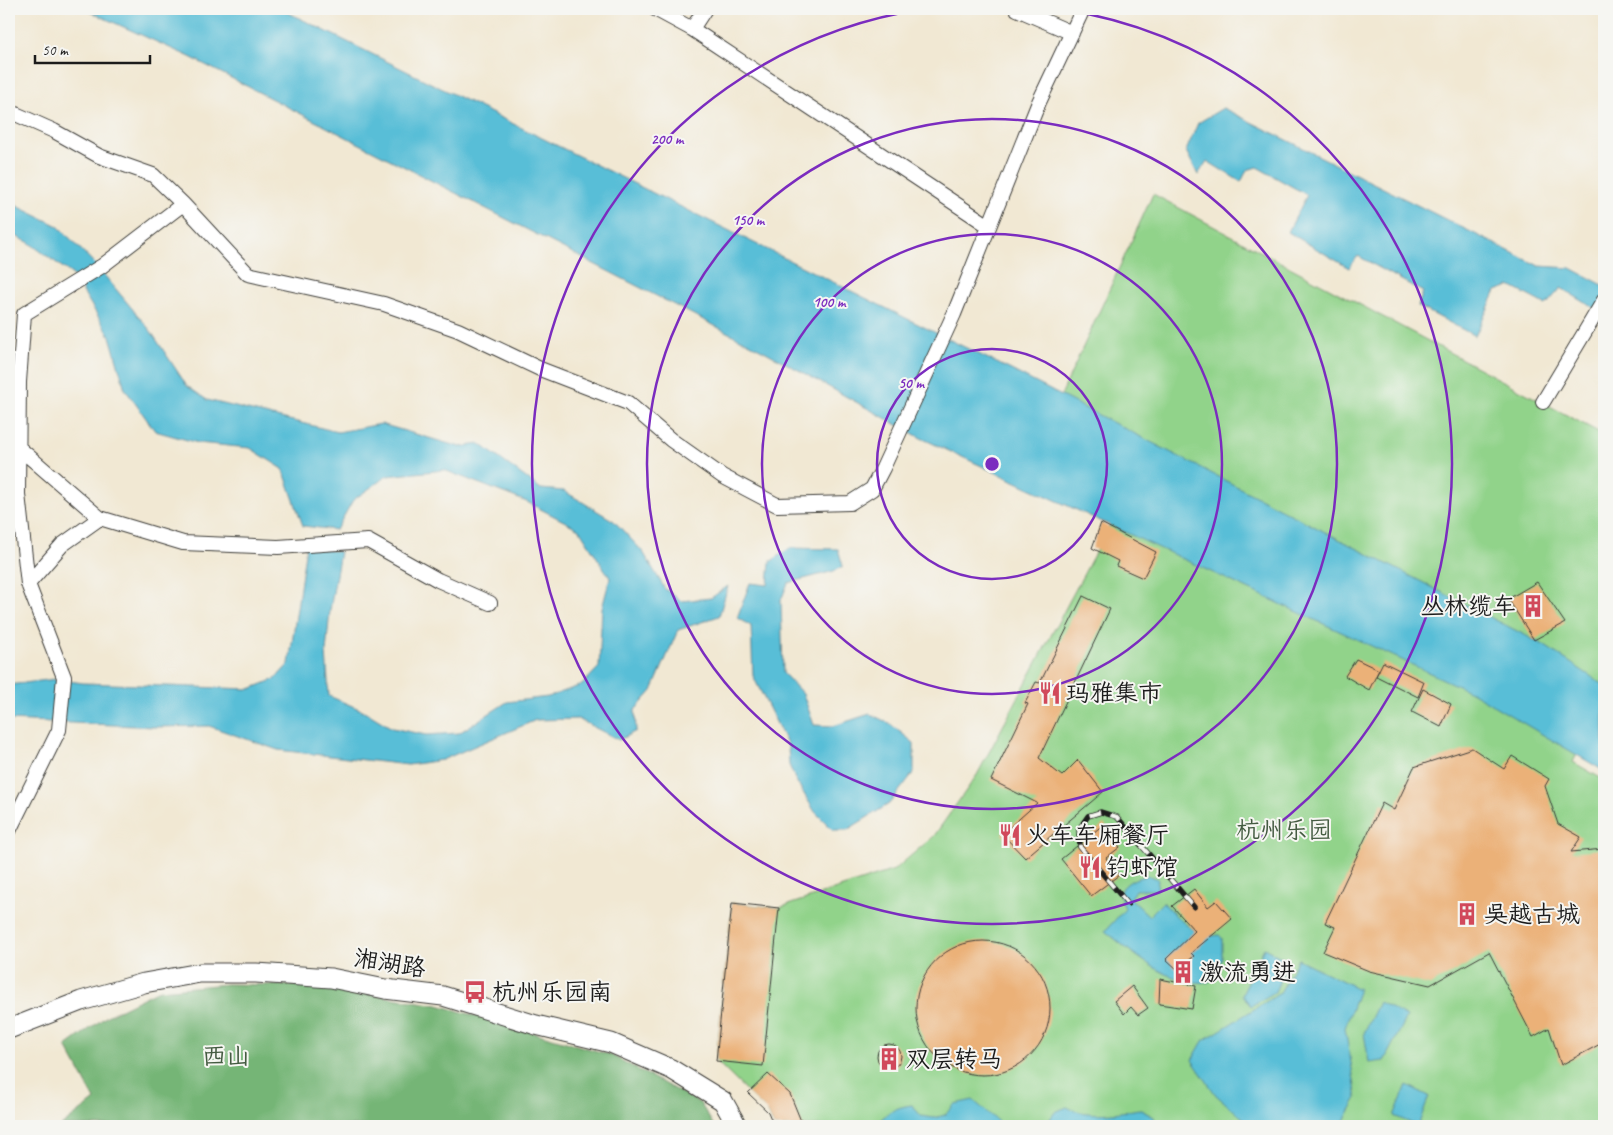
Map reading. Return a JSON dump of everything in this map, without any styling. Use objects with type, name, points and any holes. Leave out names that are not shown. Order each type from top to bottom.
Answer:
[{"type":"main road","name":"湘湖路","points":[[9,1029],[90,999],[144,983],[200,973],[256,973],[331,978],[385,989],[443,996],[536,1025],[611,1043],[671,1069],[722,1101],[737,1126]]},
{"type":"street","points":[[655,9],[692,29],[989,226]]},
{"type":"street","points":[[692,29],[705,9]]},
{"type":"street","points":[[1017,9],[1072,33]]},
{"type":"street","points":[[9,111],[99,156],[153,175],[184,204],[248,274],[393,307],[458,330],[540,369],[628,403],[671,440],[722,476],[777,505],[850,503],[872,489],[902,427],[950,323],[1039,102],[1083,9]]},
{"type":"street","points":[[9,831],[59,730],[64,677],[28,584],[18,494],[19,382],[24,314],[102,266],[184,204]]},
{"type":"street","points":[[1543,402],[1604,300]]},
{"type":"street","points":[[18,447],[100,518],[183,543],[278,547],[368,541],[438,580],[490,603]]},
{"type":"street","points":[[28,584],[62,545],[100,518]]},
{"type":"green space","name":"杭州乐园","points":[[1153,194],[1604,435],[1604,703],[1573,762],[1604,780],[1604,1126],[774,1126],[768,1112],[716,1061],[732,903],[779,908],[894,870],[934,836],[977,775],[1131,485],[1041,439]]},
{"type":"green space","name":"西山","points":[[227,984],[316,986],[438,1005],[611,1055],[700,1103],[714,1126],[61,1126],[95,1100],[66,1046],[107,1016],[159,990]]},
{"type":"water","points":[[84,9],[281,9],[1015,372],[1542,644],[1604,685],[1604,771],[1471,692],[921,438],[764,351],[190,57]]},
{"type":"water","points":[[1223,108],[1539,266],[1571,268],[1601,284],[1604,286],[1604,314],[1561,288],[1546,305],[1510,286],[1496,291],[1475,336],[1418,306],[1423,292],[1358,256],[1349,268],[1288,232],[1307,195],[1257,167],[1247,170],[1241,182],[1207,161],[1198,175],[1186,151],[1198,123]]},
{"type":"water","points":[[9,202],[58,226],[95,264],[150,330],[187,386],[207,400],[338,432],[381,424],[460,447],[480,444],[541,489],[564,491],[614,521],[643,552],[665,589],[681,601],[711,598],[728,586],[719,616],[678,630],[652,691],[635,710],[636,731],[619,740],[578,719],[536,720],[442,760],[408,765],[278,750],[209,726],[155,727],[9,720],[9,685],[55,679],[83,683],[250,689],[275,679],[289,664],[306,546],[340,552],[330,610],[326,652],[329,696],[364,711],[392,728],[426,735],[459,733],[507,702],[548,697],[582,685],[599,667],[602,608],[610,578],[579,529],[527,502],[444,470],[387,476],[353,500],[336,530],[303,526],[283,469],[250,448],[198,443],[155,431],[125,389],[110,336],[73,275],[28,242],[9,233]]},
{"type":"water","points":[[790,548],[838,549],[843,566],[834,571],[788,583],[781,600],[783,673],[803,694],[814,725],[833,726],[870,714],[889,723],[914,743],[914,772],[889,804],[847,830],[833,830],[815,812],[795,779],[789,765],[788,746],[753,676],[751,626],[737,618],[750,583],[768,585],[770,562]]},
{"type":"water","points":[[1149,876],[1158,879],[1157,890],[1135,890],[1130,898],[1149,916],[1163,902],[1174,914],[1195,931],[1211,936],[1219,935],[1222,938],[1222,958],[1209,982],[1195,982],[1167,974],[1140,959],[1105,931],[1125,909],[1119,893],[1122,889],[1131,881]]},
{"type":"water","points":[[1264,948],[1288,961],[1275,992],[1251,1006],[1242,995]]},
{"type":"water","points":[[1298,959],[1359,989],[1345,1028],[1357,1098],[1341,1126],[1251,1125],[1216,1095],[1192,1060],[1203,1041],[1280,993]]},
{"type":"water","points":[[1379,1002],[1407,1017],[1384,1061],[1369,1063],[1364,1033]]},
{"type":"water","points":[[1407,1085],[1429,1096],[1418,1126],[1394,1116]]},
{"type":"water","points":[[973,1100],[1003,1126],[875,1126],[887,1114],[901,1107],[912,1105],[921,1116],[934,1118],[945,1115],[955,1104]]},
{"type":"water","points":[[1067,1107],[1093,1114],[1139,1109],[1154,1117],[1156,1126],[1045,1126],[1055,1112]]},
{"type":"building","points":[[1101,523],[1156,552],[1143,578],[1116,566],[1118,561],[1092,548]]},
{"type":"building","name":"丛林缆车","points":[[1537,582],[1565,623],[1534,640],[1508,599]]},
{"type":"building","name":"玛雅集市","points":[[1083,596],[1110,609],[1039,758],[1062,776],[1078,760],[1103,792],[1025,858],[1002,834],[1037,803],[991,780],[1028,704],[1025,703],[1036,682],[1040,683]]},
{"type":"building","points":[[1356,659],[1379,670],[1369,690],[1345,676]]},
{"type":"building","points":[[1383,662],[1424,682],[1418,697],[1376,676]]},
{"type":"building","points":[[1423,689],[1451,704],[1441,727],[1412,712]]},
{"type":"building","name":"吴越古城","points":[[1472,748],[1504,769],[1512,756],[1549,779],[1545,786],[1558,824],[1581,837],[1571,852],[1604,849],[1604,1042],[1561,1065],[1549,1028],[1533,1037],[1489,952],[1430,985],[1369,971],[1323,952],[1335,927],[1325,923],[1382,803],[1394,810],[1414,767]]},
{"type":"building","name":"钓虾馆","points":[[1104,824],[1120,847],[1106,858],[1119,875],[1091,896],[1061,859]]},
{"type":"building","points":[[1194,889],[1208,907],[1216,901],[1232,919],[1191,953],[1194,956],[1178,970],[1166,959],[1195,931],[1172,906]]},
{"type":"building","points":[[732,903],[779,908],[763,1066],[716,1061]]},
{"type":"building","points":[[983,941],[1009,946],[1020,952],[1030,961],[1039,971],[1045,982],[1050,1008],[1045,1034],[1039,1045],[1030,1055],[1020,1064],[1009,1070],[983,1075],[957,1070],[946,1064],[936,1055],[927,1045],[921,1034],[916,1008],[921,982],[927,971],[936,961],[946,952],[957,946]]},
{"type":"building","points":[[1160,979],[1196,986],[1192,1009],[1159,1004]]},
{"type":"building","points":[[1132,986],[1148,1008],[1138,1015],[1131,1007],[1124,1014],[1114,1001]]},
{"type":"building","name":"双层转马","points":[[889,1044],[894,1045],[900,1051],[900,1061],[894,1067],[889,1068],[884,1067],[878,1061],[877,1056],[878,1051],[884,1045]]},
{"type":"building","points":[[768,1074],[790,1094],[803,1126],[774,1126],[768,1112],[748,1093]]},
{"type":"railway","points":[[1128,904],[1080,847],[1079,829],[1088,816],[1101,812],[1117,817],[1194,907]]},
{"type":"place","name":"丛林缆车","points":[[1533,606]]},
{"type":"place","name":"玛雅集市","points":[[1050,693]]},
{"type":"place","name":"火车车厢餐厅","points":[[1010,835]]},
{"type":"place","name":"钓虾馆","points":[[1090,867]]},
{"type":"place","name":"吴越古城","points":[[1467,914]]},
{"type":"place","name":"激流勇进","points":[[1183,972]]},
{"type":"place","name":"杭州乐园南","points":[[475,992]]},
{"type":"place","name":"双层转马","points":[[889,1059]]}]
